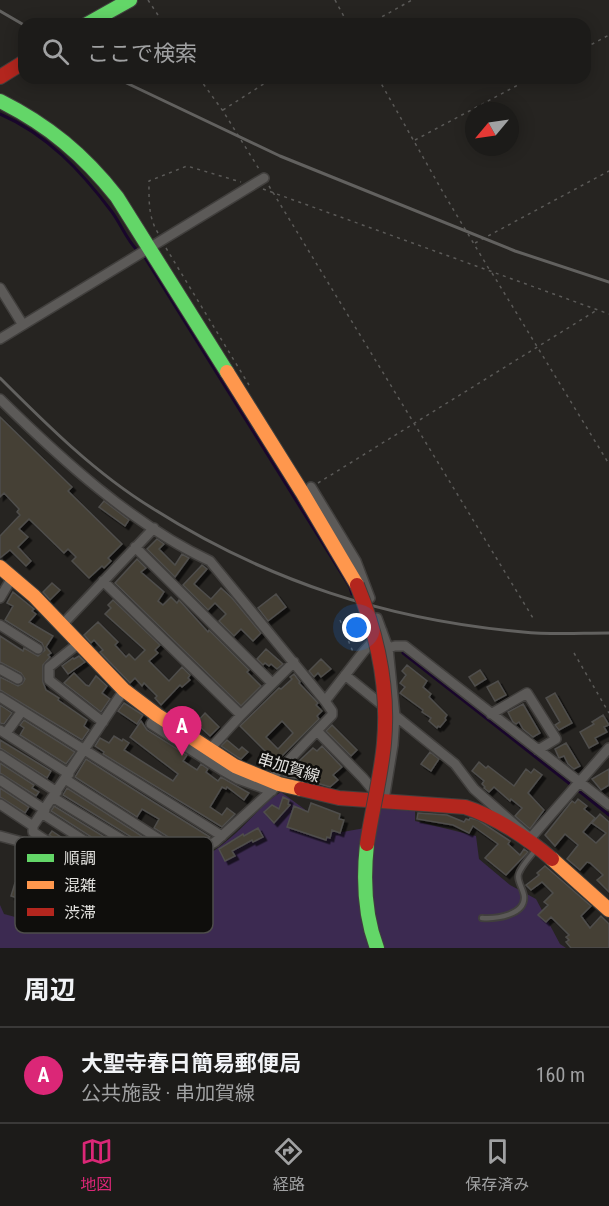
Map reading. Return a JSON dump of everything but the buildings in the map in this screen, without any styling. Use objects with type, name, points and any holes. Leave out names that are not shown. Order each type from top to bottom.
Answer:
[{"type":"street","points":[[98,18],[130,0]]},
{"type":"street","points":[[0,77],[18,66]]},
{"type":"street","points":[[0,101],[44,124],[83,156],[156,244],[357,585],[374,626],[381,658],[385,696],[384,743],[363,873],[365,901],[377,948]]},
{"type":"street","points":[[0,339],[264,178]]},
{"type":"street","points":[[0,288],[22,325]]},
{"type":"street","points":[[0,399],[49,448],[95,486],[185,549],[210,561],[325,700],[332,715],[274,785],[222,836],[213,841]]},
{"type":"street","points":[[311,487],[356,561],[370,598]]},
{"type":"street","points":[[62,625],[154,528]]},
{"type":"street","points":[[135,547],[272,683]]},
{"type":"street","name":"串加賀線","points":[[0,567],[13,576],[124,690],[157,715],[242,770],[274,785],[339,798],[473,808],[532,843],[609,910]]},
{"type":"street","points":[[0,598],[13,576]]},
{"type":"street","points":[[103,582],[241,715]]},
{"type":"street","points":[[377,618],[388,648],[395,716],[393,745],[383,800]]},
{"type":"street","points":[[0,625],[38,649]]},
{"type":"street","points":[[325,700],[382,631]]},
{"type":"street","points":[[80,643],[49,667],[49,680],[103,722]]},
{"type":"street","points":[[388,648],[405,646],[609,805]]},
{"type":"street","points":[[210,749],[294,662]]},
{"type":"street","points":[[0,669],[18,680]]},
{"type":"street","points":[[345,675],[455,764],[474,789],[528,834],[532,843],[579,782],[609,748]]},
{"type":"street","points":[[37,837],[33,832],[33,826],[124,690]]},
{"type":"street","points":[[491,714],[527,693],[556,739],[538,750]]},
{"type":"street","points":[[0,697],[222,836]]},
{"type":"street","points":[[22,711],[3,732],[158,837]]},
{"type":"street","points":[[157,715],[152,723],[238,779],[274,785]]},
{"type":"street","points":[[318,732],[383,800]]},
{"type":"street","points":[[0,755],[55,795],[119,837]]},
{"type":"street","points":[[0,780],[81,837]]},
{"type":"street","points":[[0,804],[33,826]]},
{"type":"street","points":[[0,836],[15,840]]},
{"type":"lane","points":[[483,918],[498,918],[514,912],[523,902],[524,896],[518,873],[532,843]]},
{"type":"path","points":[[148,0],[160,18]]},
{"type":"path","points":[[335,0],[345,18]]},
{"type":"path","points":[[380,18],[412,0]]},
{"type":"path","points":[[591,45],[609,35]]},
{"type":"path","points":[[203,84],[223,111],[534,618]]},
{"type":"path","points":[[223,111],[264,84]]},
{"type":"path","points":[[381,84],[490,271],[609,464]]},
{"type":"path","points":[[414,140],[520,84]]},
{"type":"path","points":[[251,388],[156,244],[149,199],[149,181],[187,166],[273,192],[609,314]]},
{"type":"path","points":[[474,244],[609,171]]},
{"type":"path","points":[[311,487],[597,310]]},
{"type":"path","points":[[340,620],[356,661]]},
{"type":"path","points":[[574,653],[609,713]]},
{"type":"shaded area","points":[[281,792],[337,833],[376,826],[379,808],[415,809],[415,821],[476,836],[479,859],[510,885],[536,899],[560,944],[566,948],[0,948],[0,905],[4,914],[15,917],[15,933],[213,933],[213,851],[229,839],[267,802]]},
{"type":"waterway","points":[[0,114],[33,132],[76,169],[112,212],[138,251]]},
{"type":"waterway","points":[[144,256],[350,587],[352,594]]},
{"type":"waterway","points":[[359,616],[367,624]]},
{"type":"waterway","points":[[403,653],[570,784]]},
{"type":"waterway","points":[[578,790],[609,815]]},
{"type":"railway","points":[[0,11],[18,22]]},
{"type":"railway","points":[[129,84],[280,156],[515,251],[609,282]]},
{"type":"railway","points":[[0,378],[72,448],[131,494],[195,534],[284,576],[376,607],[424,618],[534,633],[609,633]]},
{"type":"traffic: fast","points":[[98,18],[130,0]]},
{"type":"traffic: fast","points":[[0,101],[34,120],[64,142],[92,168],[117,197],[227,372]]},
{"type":"traffic: fast","points":[[367,844],[366,897],[369,922],[377,948]]},
{"type":"traffic: slow","points":[[227,372],[357,585]]},
{"type":"traffic: slow","points":[[0,567],[34,596],[124,690],[157,715],[235,766],[279,784],[301,789]]},
{"type":"traffic: slow","points":[[552,859],[609,910]]},
{"type":"traffic: jam","points":[[0,77],[18,66]]},
{"type":"traffic: jam","points":[[357,585],[376,643],[385,702],[383,756],[367,844]]},
{"type":"traffic: jam","points":[[301,789],[339,798],[465,807],[488,816],[511,829],[552,859]]},
{"type":"place","name":"大聖寺春日簡易郵便局","points":[[182,756]]}]
